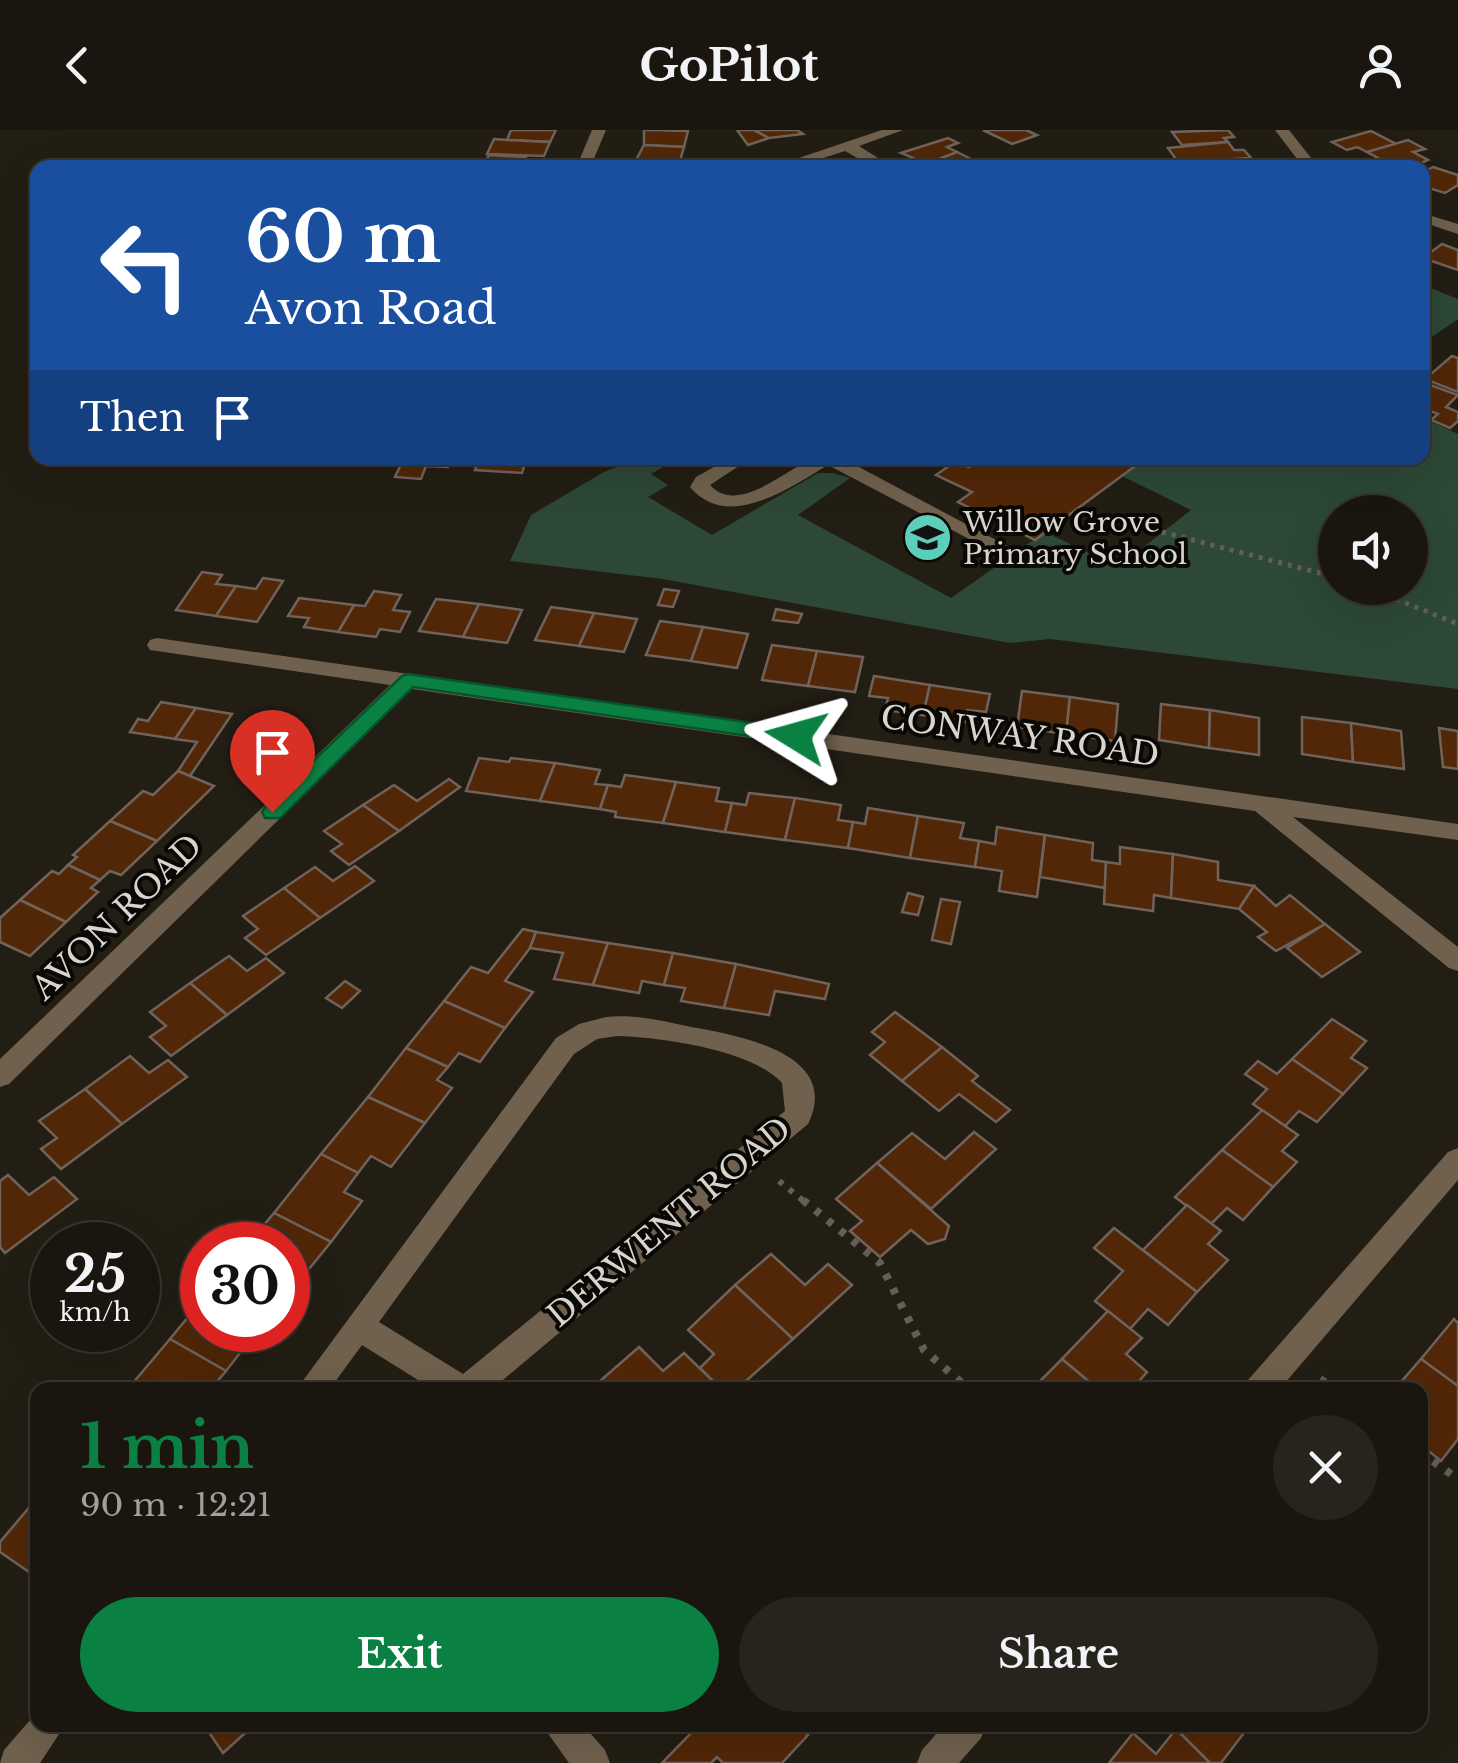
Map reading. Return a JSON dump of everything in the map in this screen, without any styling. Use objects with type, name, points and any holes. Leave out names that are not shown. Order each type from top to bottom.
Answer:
[{"type":"street","points":[[586,160],[599,130]]},
{"type":"street","points":[[804,160],[896,130]]},
{"type":"street","points":[[1282,130],[1306,160]]},
{"type":"street","points":[[849,147],[873,160]]},
{"type":"street","points":[[1430,220],[1458,229]]},
{"type":"street","points":[[730,465],[703,481],[700,487],[713,500],[743,502],[814,465]]},
{"type":"street","points":[[841,465],[1000,548]]},
{"type":"street","name":"CONWAY ROAD","points":[[157,646],[1458,832]]},
{"type":"street","name":"AVON ROAD","points":[[0,1076],[408,680]]},
{"type":"street","points":[[1261,804],[1458,961]]},
{"type":"street","name":"DERWENT ROAD","points":[[316,1382],[565,1046],[584,1032],[630,1026],[744,1047],[780,1062],[794,1076],[799,1089],[798,1116],[474,1382]]},
{"type":"street","points":[[1266,1382],[1458,1160]]},
{"type":"street","name":"DERWENT ROAD","points":[[360,1327],[451,1382]]},
{"type":"street","points":[[18,1763],[42,1732]]},
{"type":"street","points":[[566,1732],[592,1763]]},
{"type":"street","points":[[935,1763],[962,1732]]},
{"type":"path","points":[[1162,532],[1318,573]]},
{"type":"path","points":[[1410,605],[1458,624]]},
{"type":"path","points":[[748,1157],[880,1263],[924,1350],[961,1382]]},
{"type":"path","points":[[1428,1458],[1458,1479]]},
{"type":"green space","points":[[1430,288],[1458,299],[1458,319],[1430,338]]},
{"type":"green space","name":"Willow Grove Primary School","points":[[1430,421],[1458,434],[1458,689],[1050,639],[1010,643],[663,579],[510,561],[531,515],[622,465],[666,465],[651,474],[668,485],[648,497],[712,535],[818,473],[850,478],[798,515],[951,598],[1045,532],[1118,567],[1191,510],[1122,476],[1137,465],[1430,465]]},
{"type":"building","points":[[511,130],[556,130],[550,142],[507,140]]},
{"type":"building","points":[[644,130],[688,131],[684,147],[644,145]]},
{"type":"building","points":[[737,130],[754,130],[769,138],[748,145]]},
{"type":"building","points":[[754,130],[797,130],[803,134],[769,138]]},
{"type":"building","points":[[983,130],[1026,130],[1037,135],[1012,144]]},
{"type":"building","points":[[1228,130],[1234,137],[1224,138],[1228,142],[1182,145],[1172,132]]},
{"type":"building","points":[[1371,131],[1396,144],[1367,152],[1357,147],[1347,150],[1332,142]]},
{"type":"building","points":[[948,138],[958,143],[947,147],[957,152],[937,160],[918,160],[901,153]]},
{"type":"building","points":[[494,139],[550,142],[544,156],[487,154]]},
{"type":"building","points":[[1408,140],[1425,149],[1413,152],[1428,160],[1372,160],[1378,158],[1367,152]]},
{"type":"building","points":[[1228,142],[1234,150],[1244,150],[1251,158],[1177,160],[1168,148]]},
{"type":"building","points":[[644,145],[684,147],[680,160],[636,160]]},
{"type":"building","points":[[957,152],[973,160],[937,160]]},
{"type":"building","points":[[489,155],[526,157],[524,160],[486,160]]},
{"type":"building","points":[[1430,169],[1458,175],[1458,185],[1445,193],[1430,188]]},
{"type":"building","points":[[1442,244],[1458,250],[1458,270],[1430,260],[1430,253]]},
{"type":"building","points":[[1452,356],[1458,358],[1458,392],[1430,381],[1430,375]]},
{"type":"building","points":[[1430,385],[1458,395],[1446,407],[1458,412],[1458,421],[1450,428],[1431,420],[1438,414],[1430,411]]},
{"type":"building","points":[[401,465],[449,465],[426,466],[421,479],[395,477]]},
{"type":"building","points":[[477,465],[525,465],[522,473],[475,470]]},
{"type":"building","points":[[950,465],[1137,465],[1035,540],[958,502],[972,492],[936,475]]},
{"type":"building","points":[[202,572],[222,575],[216,584],[236,586],[216,616],[176,610]]},
{"type":"building","points":[[263,578],[283,581],[257,622],[216,616],[236,586],[256,589]]},
{"type":"building","points":[[664,589],[679,591],[673,607],[658,605]]},
{"type":"building","points":[[374,591],[401,595],[393,610],[410,612],[400,632],[380,629],[376,637],[338,632],[354,605],[365,606]]},
{"type":"building","points":[[299,598],[354,605],[338,632],[304,627],[309,618],[288,616]]},
{"type":"building","points":[[436,599],[479,604],[463,637],[419,631]]},
{"type":"building","points":[[479,604],[522,610],[507,643],[463,637]]},
{"type":"building","points":[[551,607],[594,613],[579,646],[535,640]]},
{"type":"building","points":[[776,609],[802,614],[798,623],[773,620]]},
{"type":"building","points":[[594,613],[637,619],[624,652],[579,646]]},
{"type":"building","points":[[660,621],[703,627],[691,661],[646,655]]},
{"type":"building","points":[[703,627],[748,634],[737,668],[691,661]]},
{"type":"building","points":[[772,645],[817,651],[808,686],[762,680]]},
{"type":"building","points":[[817,651],[863,657],[855,692],[808,686]]},
{"type":"building","points":[[874,676],[930,685],[923,715],[885,710],[888,698],[869,696]]},
{"type":"building","points":[[930,685],[990,694],[986,712],[967,710],[965,722],[923,715]]},
{"type":"building","points":[[1022,691],[1070,697],[1066,734],[1017,727]]},
{"type":"building","points":[[1070,697],[1118,704],[1115,741],[1066,734]]},
{"type":"building","points":[[161,702],[196,708],[175,739],[130,732],[138,719],[148,721]]},
{"type":"building","points":[[1161,704],[1210,710],[1209,748],[1159,740]]},
{"type":"building","points":[[196,708],[232,714],[190,776],[178,771],[197,742],[175,739]]},
{"type":"building","points":[[1210,710],[1259,718],[1259,755],[1209,748]]},
{"type":"building","points":[[1302,717],[1351,723],[1353,762],[1302,754]]},
{"type":"building","points":[[1351,723],[1401,731],[1404,769],[1353,762]]},
{"type":"building","points":[[1439,728],[1458,731],[1458,769],[1443,767]]},
{"type":"building","points":[[479,758],[555,763],[540,801],[466,791]]},
{"type":"building","points":[[555,763],[600,770],[595,784],[608,785],[600,809],[540,801]]},
{"type":"building","points":[[178,771],[214,786],[157,841],[110,821],[143,791],[153,795]]},
{"type":"building","points":[[625,775],[676,782],[663,823],[615,817],[616,812],[600,809],[608,785],[621,787]]},
{"type":"building","points":[[449,779],[460,787],[399,831],[363,805],[394,785],[417,801]]},
{"type":"building","points":[[676,782],[719,788],[716,801],[732,803],[725,832],[663,823]]},
{"type":"building","points":[[749,793],[795,798],[785,840],[725,832],[732,803],[746,805]]},
{"type":"building","points":[[795,798],[841,805],[838,820],[853,822],[848,848],[785,840]]},
{"type":"building","points":[[363,805],[399,831],[349,865],[331,851],[342,844],[324,831]]},
{"type":"building","points":[[868,808],[918,816],[910,858],[848,848],[853,822],[865,824]]},
{"type":"building","points":[[918,816],[964,823],[960,838],[979,841],[975,867],[910,858]]},
{"type":"building","points":[[110,821],[157,841],[121,875],[110,871],[100,880],[68,865],[77,857],[73,855]]},
{"type":"building","points":[[997,827],[1045,835],[1037,897],[999,891],[1002,871],[975,867],[979,841],[995,844]]},
{"type":"building","points":[[1045,835],[1093,843],[1092,860],[1106,862],[1105,888],[1040,877]]},
{"type":"building","points":[[1120,847],[1173,854],[1171,898],[1154,895],[1153,911],[1104,904],[1106,862],[1120,864]]},
{"type":"building","points":[[1173,854],[1218,862],[1218,880],[1254,886],[1239,909],[1171,898]]},
{"type":"building","points":[[68,865],[100,880],[91,888],[98,892],[66,922],[20,900],[52,871],[59,874]]},
{"type":"building","points":[[355,866],[374,881],[320,918],[284,888],[315,867],[333,881]]},
{"type":"building","points":[[1254,886],[1276,906],[1290,895],[1325,924],[1276,951],[1258,937],[1267,932],[1239,909]]},
{"type":"building","points":[[284,888],[320,918],[266,955],[245,938],[258,929],[243,916]]},
{"type":"building","points":[[908,893],[923,897],[918,915],[902,912]]},
{"type":"building","points":[[941,899],[960,902],[951,944],[932,940]]},
{"type":"building","points":[[20,900],[66,922],[30,956],[0,942],[0,918]]},
{"type":"building","points":[[1325,924],[1360,952],[1322,977],[1287,948]]},
{"type":"building","points":[[523,929],[536,932],[530,948],[505,981],[533,992],[505,1028],[444,1001],[471,967],[488,973]]},
{"type":"building","points":[[536,932],[608,943],[593,985],[554,979],[563,953],[530,948]]},
{"type":"building","points":[[608,943],[673,953],[664,985],[642,981],[639,993],[593,985]]},
{"type":"building","points":[[673,953],[736,964],[724,1008],[681,1001],[685,988],[664,985]]},
{"type":"building","points":[[229,956],[247,971],[266,958],[284,973],[227,1015],[190,983]]},
{"type":"building","points":[[736,964],[829,984],[825,999],[775,991],[769,1015],[724,1008]]},
{"type":"building","points":[[345,981],[360,991],[342,1008],[326,998]]},
{"type":"building","points":[[190,983],[227,1015],[171,1056],[150,1037],[166,1026],[150,1012]]},
{"type":"building","points":[[444,1001],[505,1028],[480,1062],[459,1053],[448,1067],[406,1048]]},
{"type":"building","points":[[895,1012],[942,1047],[902,1081],[870,1055],[885,1042],[872,1032]]},
{"type":"building","points":[[1332,1019],[1366,1041],[1351,1058],[1367,1068],[1343,1094],[1292,1059]]},
{"type":"building","points":[[942,1047],[978,1076],[972,1081],[1010,1110],[996,1122],[959,1094],[939,1111],[902,1081]]},
{"type":"building","points":[[406,1048],[448,1067],[437,1080],[452,1088],[425,1123],[368,1097]]},
{"type":"building","points":[[130,1056],[149,1073],[168,1060],[187,1077],[122,1124],[85,1089]]},
{"type":"building","points":[[1292,1059],[1343,1094],[1317,1122],[1299,1111],[1285,1126],[1253,1104],[1267,1089],[1245,1074],[1258,1061],[1277,1074]]},
{"type":"building","points":[[85,1089],[122,1124],[61,1169],[41,1149],[57,1138],[39,1121]]},
{"type":"building","points":[[368,1097],[425,1123],[391,1167],[371,1156],[358,1173],[321,1154]]},
{"type":"building","points":[[1262,1110],[1298,1135],[1282,1151],[1297,1162],[1273,1187],[1222,1150]]},
{"type":"building","points":[[974,1132],[996,1149],[931,1209],[877,1163],[912,1133],[945,1159]]},
{"type":"building","points":[[1222,1150],[1273,1187],[1243,1220],[1227,1208],[1211,1224],[1175,1197]]},
{"type":"building","points":[[321,1154],[358,1173],[344,1192],[362,1201],[331,1242],[310,1231],[310,1222],[292,1222],[274,1213]]},
{"type":"building","points":[[877,1163],[949,1226],[945,1239],[928,1244],[911,1230],[880,1257],[850,1231],[862,1221],[836,1199]]},
{"type":"building","points":[[8,1175],[29,1195],[54,1177],[77,1199],[46,1222],[30,1222],[30,1234],[5,1253],[0,1247],[0,1181]]},
{"type":"building","points":[[1187,1205],[1221,1231],[1208,1244],[1228,1260],[1197,1292],[1143,1250]]},
{"type":"building","points":[[274,1213],[292,1222],[266,1222]]},
{"type":"building","points":[[1114,1228],[1197,1292],[1168,1325],[1148,1309],[1130,1329],[1095,1301],[1123,1271],[1094,1248]]},
{"type":"building","points":[[310,1231],[331,1242],[310,1268]]},
{"type":"building","points":[[771,1254],[805,1285],[828,1264],[852,1285],[793,1339],[735,1285]]},
{"type":"building","points":[[735,1285],[793,1339],[745,1382],[714,1382],[700,1368],[714,1354],[688,1330]]},
{"type":"building","points":[[1108,1311],[1142,1338],[1126,1354],[1147,1372],[1138,1382],[1089,1382],[1062,1359]]},
{"type":"building","points":[[1454,1319],[1458,1323],[1458,1386],[1421,1359]]},
{"type":"building","points":[[180,1327],[180,1345],[170,1339]]},
{"type":"building","points":[[170,1339],[180,1345],[180,1352],[193,1352],[226,1371],[217,1382],[134,1382]]},
{"type":"building","points":[[639,1347],[663,1371],[684,1353],[714,1382],[599,1382]]},
{"type":"building","points":[[193,1352],[241,1352],[226,1371]]},
{"type":"building","points":[[1062,1359],[1089,1382],[1039,1382]]},
{"type":"building","points":[[1421,1359],[1458,1386],[1458,1439],[1441,1461],[1428,1450],[1428,1382],[1401,1382]]},
{"type":"building","points":[[30,1506],[30,1573],[0,1552],[0,1542]]},
{"type":"building","points":[[209,1732],[246,1732],[223,1753]]},
{"type":"building","points":[[692,1732],[808,1735],[782,1763],[723,1763],[717,1757],[711,1763],[662,1763]]},
{"type":"building","points":[[1174,1732],[1179,1732],[1210,1763],[1109,1763],[1133,1733],[1156,1754]]},
{"type":"building","points":[[1179,1732],[1245,1732],[1221,1763],[1210,1763]]},
{"type":"place","name":"Willow Grove Primary School","points":[[928,538]]},
{"type":"route","points":[[272,812],[408,680],[796,736]]}]
